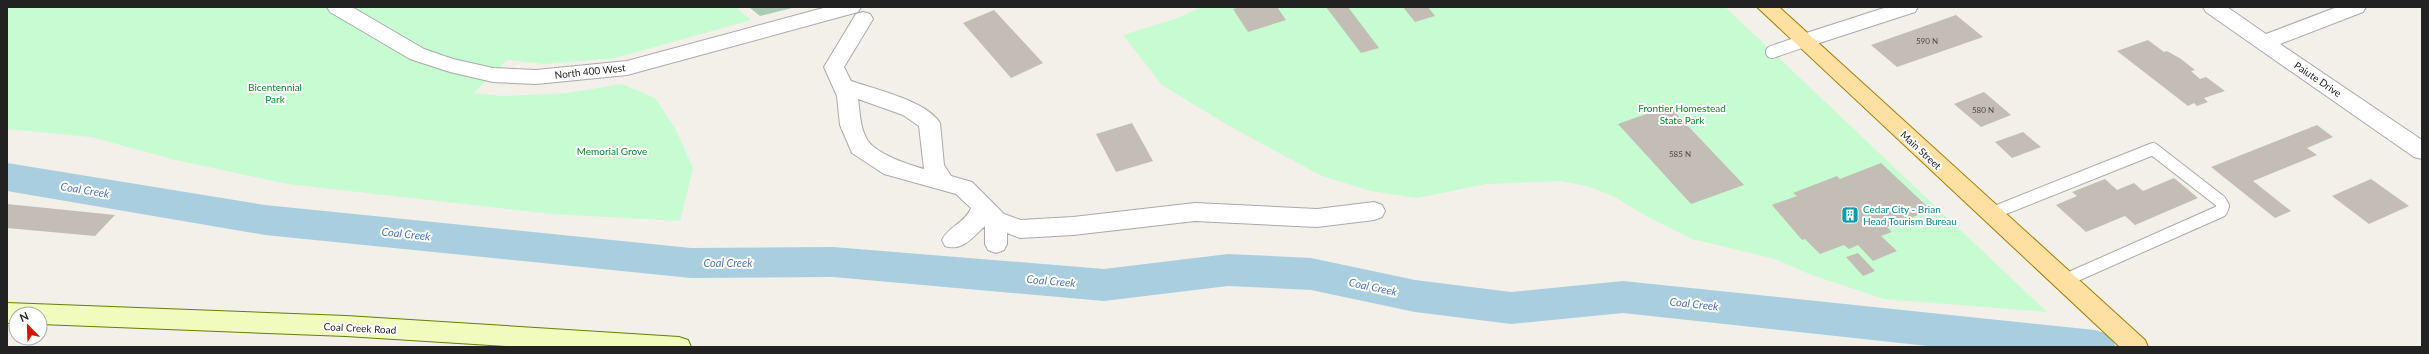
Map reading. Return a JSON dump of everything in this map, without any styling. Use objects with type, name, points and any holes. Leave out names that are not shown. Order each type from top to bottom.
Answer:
[{"type":"main road","name":"Main Street","points":[[1767,7],[2069,287],[2136,347]]},
{"type":"main road","name":"Coal Creek Road","points":[[48,314],[346,326],[679,347]]},
{"type":"street","name":"North 400 West","points":[[337,7],[417,54],[450,65],[493,75],[536,77],[627,68],[857,13]]},
{"type":"street","points":[[1804,41],[1908,7]]},
{"type":"street","name":"Paiute Drive","points":[[2213,7],[2422,152]]},
{"type":"street","points":[[2265,42],[2356,7]]},
{"type":"street","points":[[857,13],[834,67],[847,96],[850,125],[860,147],[892,168],[964,188],[990,212],[1020,229],[1073,226],[1195,212],[1317,218],[1374,211]]},
{"type":"street","points":[[843,86],[910,110],[929,123],[933,166],[943,181]]},
{"type":"street","points":[[953,240],[978,219],[990,212]]},
{"type":"street","points":[[990,212],[996,244]]},
{"type":"lane","points":[[1772,52],[1804,41]]},
{"type":"lane","points":[[1990,214],[2153,149],[2220,201],[2223,206],[2221,210],[2069,287]]},
{"type":"green space","name":"Bicentennial Park","points":[[7,7],[736,7],[751,20],[615,58],[544,64],[507,60],[474,93],[502,96],[568,93],[622,84],[655,98],[675,128],[693,168],[680,221],[552,214],[288,184],[176,160],[91,137],[7,129]]},
{"type":"green space","points":[[749,7],[796,7],[760,16]]},
{"type":"green space","name":"Frontier Homestead State Park","points":[[1202,7],[1725,7],[2047,312],[1884,299],[1812,275],[1775,259],[1692,239],[1648,217],[1613,196],[1587,186],[1560,181],[1486,184],[1417,198],[1371,191],[1322,176],[1231,127],[1162,85],[1123,35],[1175,19]]},
{"type":"building","points":[[1241,7],[1277,7],[1286,20],[1248,32],[1233,9]]},
{"type":"building","points":[[1326,7],[1348,7],[1379,48],[1361,53]]},
{"type":"building","points":[[1403,7],[1428,7],[1435,16],[1415,22]]},
{"type":"building","points":[[994,10],[1043,63],[1011,78],[963,23]]},
{"type":"building","points":[[1956,15],[1983,37],[1897,67],[1871,45]]},
{"type":"building","points":[[2148,40],[2164,52],[2167,51],[2181,59],[2195,70],[2191,71],[2200,79],[2206,77],[2225,91],[2204,98],[2208,102],[2197,106],[2194,103],[2188,106],[2117,51]]},
{"type":"building","points":[[1984,92],[2011,115],[1981,127],[1954,104]]},
{"type":"building","points":[[1669,106],[1744,185],[1691,204],[1618,124]]},
{"type":"building","points":[[1132,123],[1153,161],[1116,172],[1096,134]]},
{"type":"building","points":[[2317,125],[2333,137],[2307,148],[2317,155],[2253,181],[2291,211],[2275,218],[2211,167]]},
{"type":"building","points":[[2023,132],[2041,147],[2012,158],[1995,142]]},
{"type":"building","name":"Cedar City - Brian Head Tourism Bureau","points":[[1881,163],[1931,210],[1887,227],[1892,232],[1881,236],[1897,251],[1873,261],[1858,245],[1849,249],[1844,245],[1820,254],[1805,239],[1802,240],[1772,205],[1797,196],[1793,193],[1837,176],[1840,179]]},
{"type":"building","points":[[2174,178],[2198,198],[2135,225],[2125,216],[2086,232],[2056,205],[2077,196],[2072,192],[2105,179],[2117,190],[2134,183],[2143,191]]},
{"type":"building","points":[[2371,179],[2409,206],[2369,224],[2332,196]]},
{"type":"building","points":[[7,204],[115,215],[95,236],[7,228]]},
{"type":"building","points":[[1858,253],[1875,271],[1863,276],[1846,257]]},
{"type":"waterway","name":"Coal Creek","points":[[7,177],[265,220],[691,263],[833,262],[1104,285],[1228,270],[1311,274],[1415,296],[1511,308],[1623,297],[2095,347]]},
{"type":"place","name":"Cedar City - Brian Head Tourism Bureau","points":[[1850,215]]},
{"type":"park label","name":"Memorial Grove","points":[[612,151]]}]
